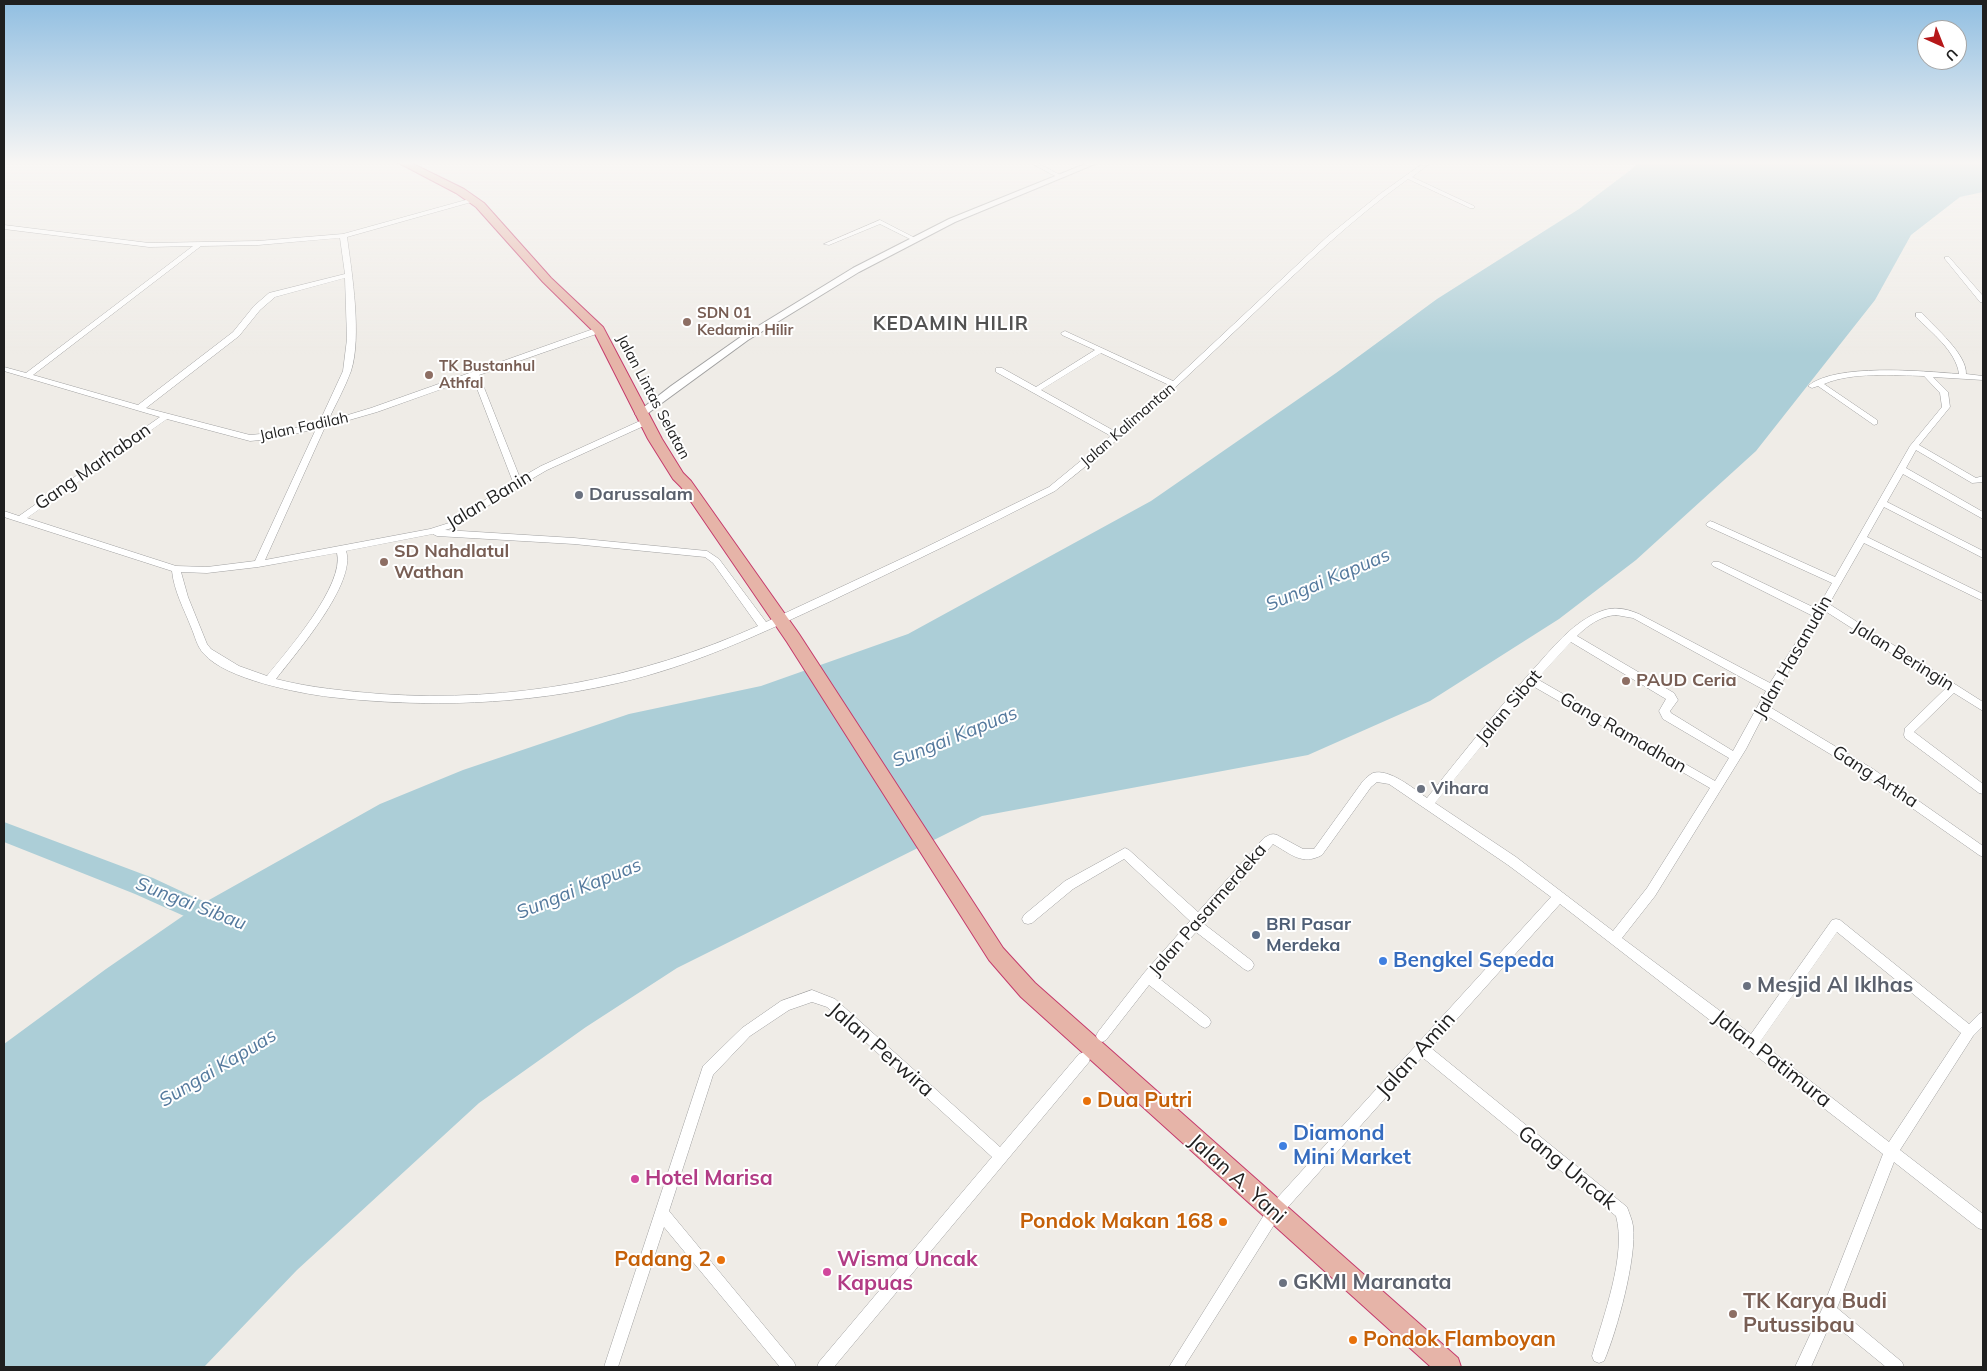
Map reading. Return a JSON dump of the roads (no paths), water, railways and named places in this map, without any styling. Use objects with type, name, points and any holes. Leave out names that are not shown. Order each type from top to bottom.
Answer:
[{"type":"highway","name":"Jalan Lintas Selatan","points":[[500,226],[599,330],[678,476],[686,484],[793,638]]},
{"type":"highway","name":"Jalan Lintas Selatan","points":[[505,226],[539,267],[608,326],[648,420]]},
{"type":"highway","name":"Jalan A. Yani","points":[[793,638],[996,954],[1028,990],[1274,1212],[1450,1367]]},
{"type":"street","points":[[4,227],[118,243],[198,246],[343,236],[379,226]]},
{"type":"street","points":[[827,244],[870,226]]},
{"type":"street","points":[[888,226],[914,239]]},
{"type":"street","name":"Jalan Banin","points":[[4,514],[176,569],[208,570],[258,564],[431,532],[452,525],[471,514],[517,482],[617,433],[648,420],[765,326],[914,239],[944,226]]},
{"type":"street","name":"Jalan Kalimantan","points":[[176,569],[181,597],[196,625],[201,643],[209,654],[234,667],[297,688],[374,697],[490,698],[536,694],[619,679],[706,651],[781,621],[1052,489],[1117,436],[1174,385],[1329,238],[1345,226]]},
{"type":"street","points":[[258,564],[346,371],[350,357],[349,275],[343,236]]},
{"type":"street","points":[[28,375],[198,246]]},
{"type":"street","points":[[1947,258],[1983,300]]},
{"type":"street","points":[[140,408],[232,338],[257,308],[272,295],[349,275]]},
{"type":"street","points":[[1919,315],[1957,358],[1963,373],[1961,376]]},
{"type":"street","name":"Jalan Fadilah","points":[[4,368],[166,416],[250,438],[272,436],[322,425],[374,410],[476,376],[599,330]]},
{"type":"street","points":[[1065,333],[1174,385]]},
{"type":"street","points":[[1036,391],[1100,350]]},
{"type":"street","points":[[999,370],[1117,436]]},
{"type":"street","points":[[1874,422],[1814,384],[1840,377],[1870,374],[1983,378]]},
{"type":"street","name":"Jalan Hasanudin","points":[[1615,938],[1651,892],[1735,757],[1772,689],[1821,610],[1914,446],[1946,407],[1944,392],[1927,375]]},
{"type":"street","points":[[476,376],[517,482]]},
{"type":"street","name":"Gang Marhaban","points":[[20,519],[166,416]]},
{"type":"street","points":[[1914,446],[1975,481],[1983,479]]},
{"type":"street","points":[[1901,470],[1983,516]]},
{"type":"street","points":[[1882,503],[1983,555]]},
{"type":"street","points":[[1710,524],[1837,582]]},
{"type":"street","points":[[431,532],[574,541],[706,554],[716,561],[765,628]]},
{"type":"street","points":[[1862,538],[1983,598]]},
{"type":"street","points":[[270,680],[319,613],[340,577],[344,558],[340,548]]},
{"type":"street","name":"Jalan Beringin","points":[[1716,564],[1821,610],[1983,707]]},
{"type":"street","name":"Jalan Sibat","points":[[1429,803],[1530,680],[1570,638],[1595,617],[1611,611],[1627,612],[1772,689]]},
{"type":"street","points":[[1570,638],[1670,696],[1673,700],[1664,711],[1667,716],[1735,757]]},
{"type":"street","name":"Gang Ramadhan","points":[[1530,680],[1716,786]]},
{"type":"street","points":[[1953,688],[1909,731],[1909,735],[1983,790]]},
{"type":"street","name":"Gang Artha","points":[[1763,708],[1876,776],[1983,852]]},
{"type":"street","name":"Jalan Pasarmerdeka","points":[[1102,1036],[1148,977],[1198,923],[1268,841],[1273,838],[1305,856],[1312,856],[1318,852],[1358,794],[1375,777],[1392,780],[1429,803],[1559,897]]},
{"type":"street","points":[[1028,919],[1069,885],[1125,853],[1198,923],[1248,965]]},
{"type":"street","name":"Jalan Patimura","points":[[1559,897],[1752,1043],[1983,1223]]},
{"type":"street","name":"Jalan Amin","points":[[1176,1367],[1274,1212],[1559,897]]},
{"type":"street","points":[[1752,1043],[1836,924],[1969,1032]]},
{"type":"street","points":[[1148,977],[1206,1022]]},
{"type":"street","name":"Jalan Perwira","points":[[662,1214],[708,1071],[746,1032],[785,1005],[812,996],[831,1004],[848,1017],[1000,1156]]},
{"type":"street","points":[[1803,1367],[1829,1311],[1892,1151],[1969,1032],[1983,1018]]},
{"type":"street","name":"Gang Uncak","points":[[1422,1049],[1622,1212],[1627,1222],[1627,1245],[1599,1356]]},
{"type":"street","points":[[824,1367],[1084,1058]]},
{"type":"street","points":[[611,1367],[662,1214]]},
{"type":"street","points":[[662,1214],[789,1367]]},
{"type":"street","points":[[1829,1311],[1896,1367]]},
{"type":"water","name":"Sungai Kapuas","points":[[1552,226],[1923,226],[1911,235],[1875,300],[1756,451],[1636,560],[1559,619],[1430,701],[1308,755],[982,816],[677,968],[586,1027],[479,1103],[297,1270],[204,1367],[4,1367],[4,1044],[106,969],[193,909],[380,804],[463,770],[629,714],[761,686],[908,634],[1151,501],[1336,373],[1437,299]]},
{"type":"waterway","name":"Sungai Sibau","points":[[4,832],[144,886],[193,909],[220,917]]},
{"type":"place","name":"SDN 01 Kedamin Hilir","points":[[687,322]]},
{"type":"place","name":"TK Bustanhul Athfal","points":[[429,375]]},
{"type":"place","name":"Darussalam","points":[[579,495]]},
{"type":"place","name":"SD Nahdlatul Wathan","points":[[384,562]]},
{"type":"place","name":"PAUD Ceria","points":[[1626,681]]},
{"type":"place","name":"Vihara","points":[[1421,789]]},
{"type":"place","name":"BRI Pasar Merdeka","points":[[1256,935]]},
{"type":"place","name":"Bengkel Sepeda","points":[[1383,961]]},
{"type":"place","name":"Mesjid Al Iklhas","points":[[1747,986]]},
{"type":"place","name":"Dua Putri","points":[[1087,1101]]},
{"type":"place","name":"Diamond Mini Market","points":[[1283,1146]]},
{"type":"place","name":"Hotel Marisa","points":[[635,1179]]},
{"type":"place","name":"Pondok Makan 168","points":[[1223,1222]]},
{"type":"place","name":"Padang 2","points":[[721,1260]]},
{"type":"place","name":"Wisma Uncak Kapuas","points":[[827,1272]]},
{"type":"place","name":"GKMI Maranata","points":[[1283,1283]]},
{"type":"place","name":"TK Karya Budi Putussibau","points":[[1733,1314]]},
{"type":"place","name":"Pondok Flamboyan","points":[[1353,1340]]},
{"type":"district","name":"KEDAMIN HILIR","points":[[951,324]]}]
